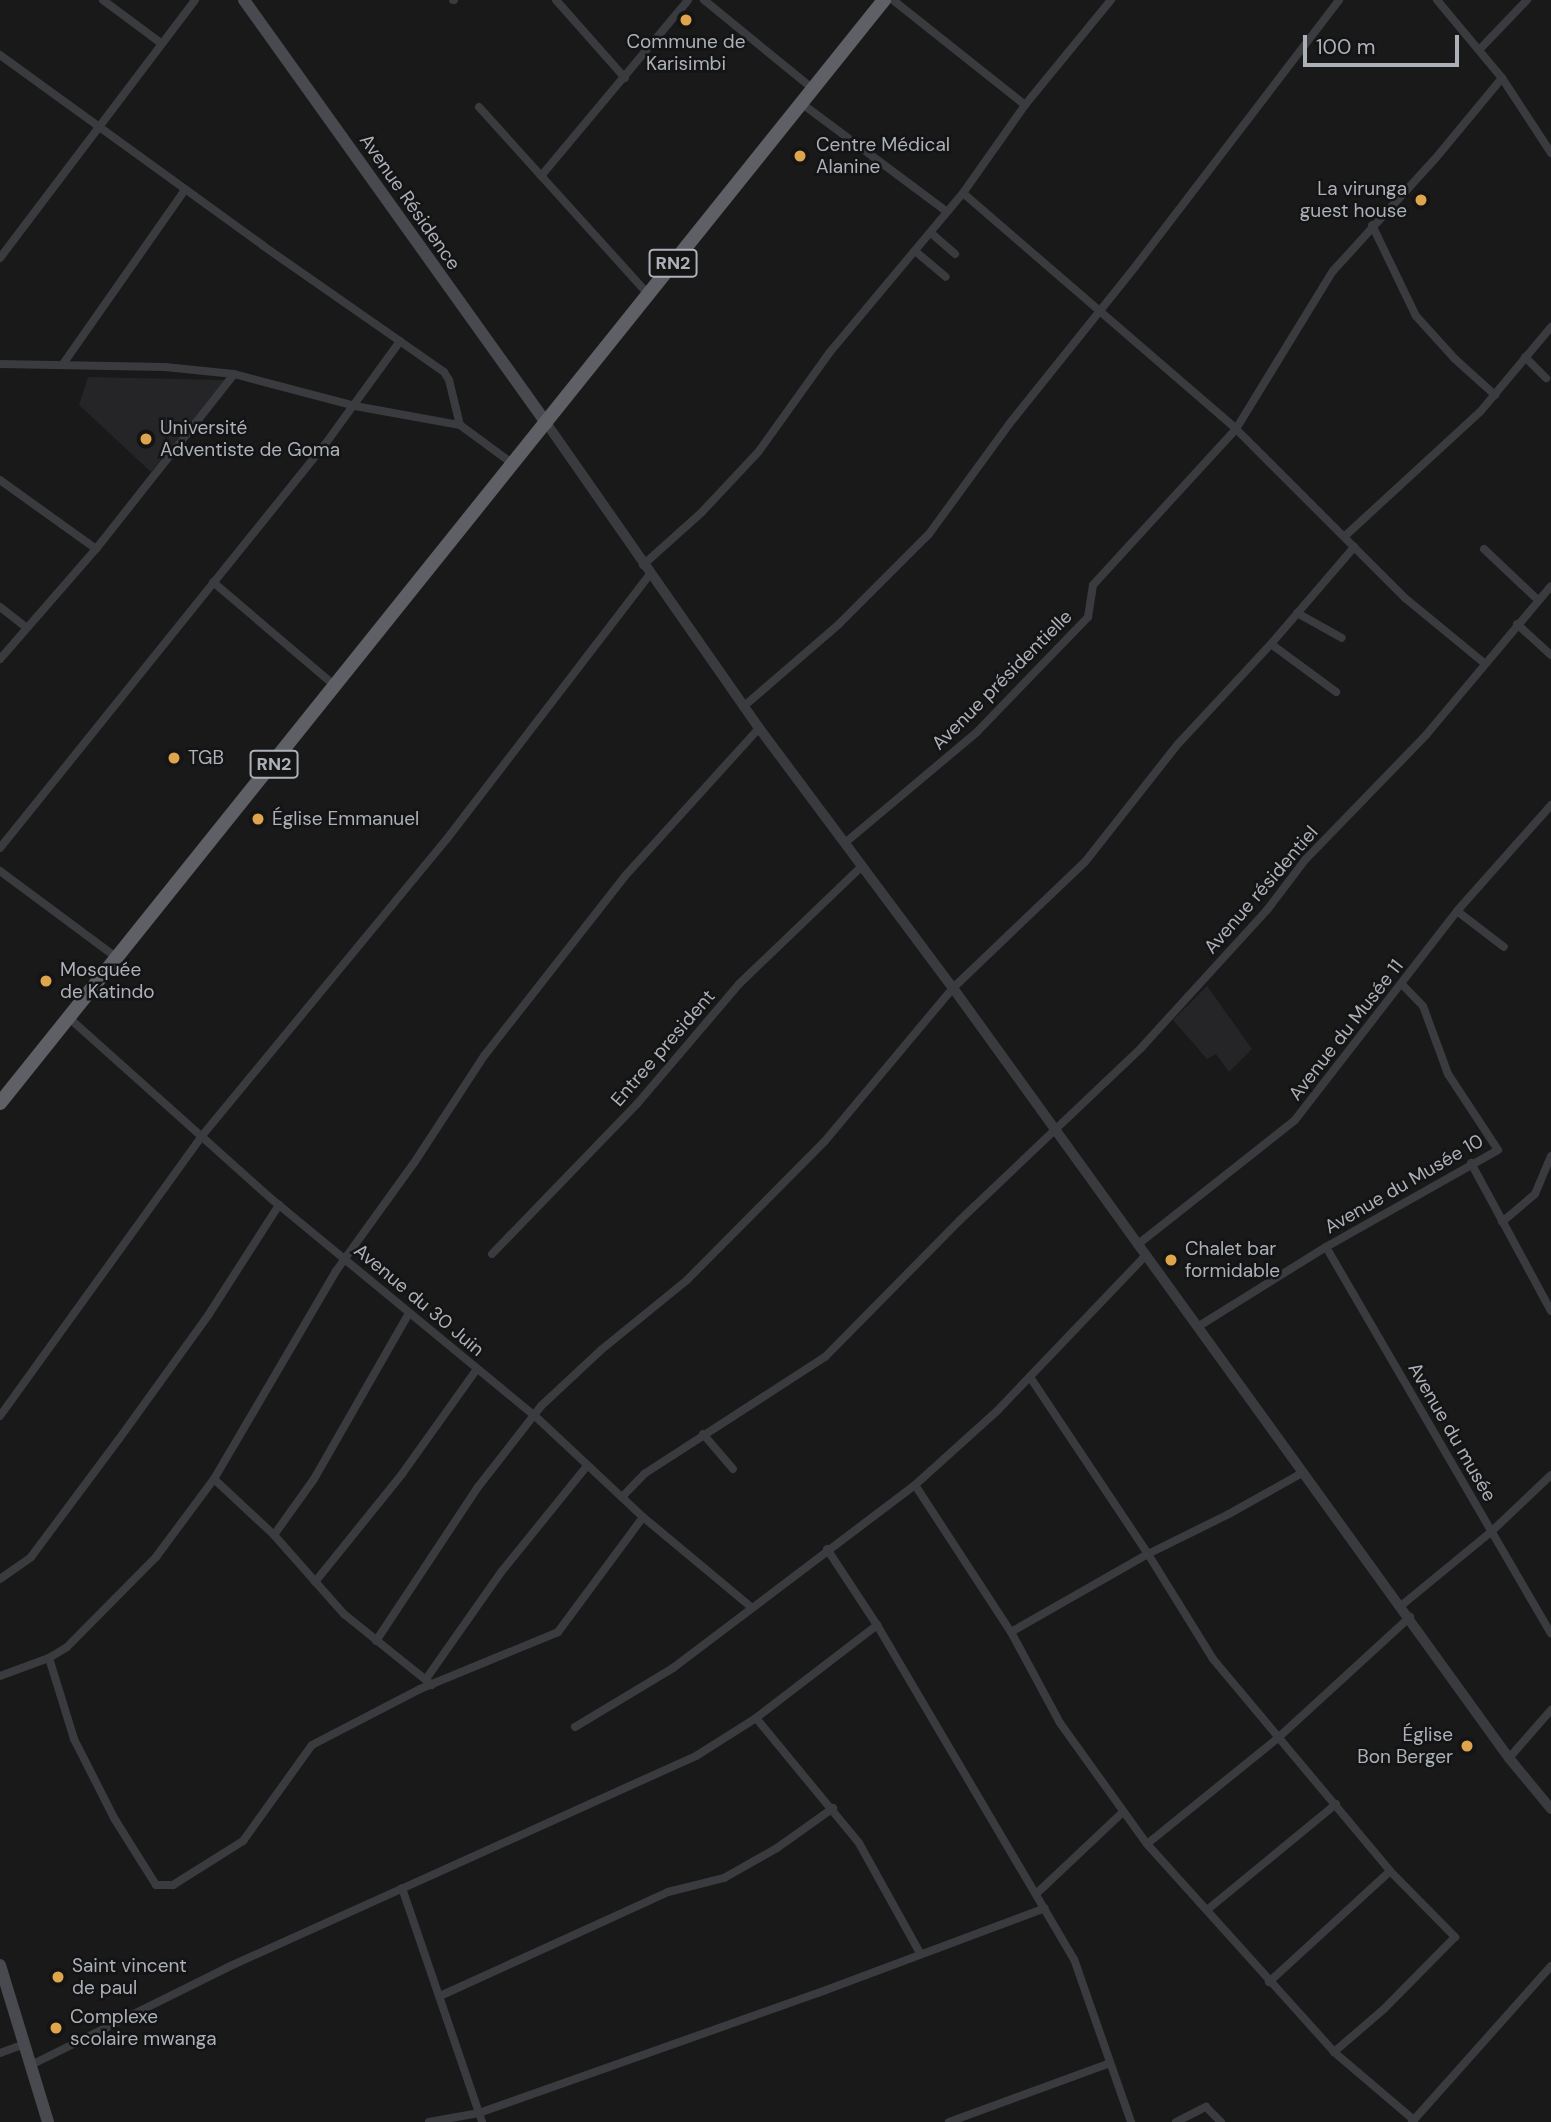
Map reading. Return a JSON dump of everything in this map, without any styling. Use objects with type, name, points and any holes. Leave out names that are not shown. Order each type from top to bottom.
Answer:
[{"type":"highway","name":"RN2","points":[[0,1103],[312,716],[333,684],[547,424],[648,293],[884,0]]},
{"type":"main road","name":"Avenue Résidence","points":[[244,0],[547,424]]},
{"type":"main road","points":[[0,1965],[48,2122]]},
{"type":"street","points":[[103,0],[161,43]]},
{"type":"street","points":[[0,258],[195,0]]},
{"type":"street","points":[[556,0],[625,78]]},
{"type":"street","points":[[541,176],[688,0]]},
{"type":"street","points":[[704,0],[813,89]]},
{"type":"street","points":[[893,0],[1025,104]]},
{"type":"street","points":[[643,565],[711,504],[759,451],[830,352],[963,193],[1025,104],[1111,0]]},
{"type":"street","points":[[743,707],[839,624],[919,547],[1010,424],[1339,0]]},
{"type":"street","points":[[1437,0],[1502,78],[1551,153]]},
{"type":"street","points":[[1480,49],[1527,0]]},
{"type":"street","points":[[2,60],[444,372],[460,425]]},
{"type":"street","name":"Avenue présidentielle","points":[[846,842],[977,732],[1091,615],[1090,592],[1093,584],[1236,429],[1333,271],[1372,225],[1435,159],[1502,78]]},
{"type":"street","points":[[801,103],[947,212]]},
{"type":"street","points":[[478,107],[648,293]]},
{"type":"street","points":[[63,364],[185,190]]},
{"type":"street","points":[[963,193],[1236,429],[1442,631],[1484,663]]},
{"type":"street","points":[[1372,225],[1416,316],[1455,359],[1495,395]]},
{"type":"street","points":[[931,233],[955,254]]},
{"type":"street","points":[[915,251],[946,277]]},
{"type":"street","points":[[1345,536],[1434,456],[1495,395],[1551,327]]},
{"type":"street","points":[[0,848],[355,405],[400,341]]},
{"type":"street","points":[[1525,358],[1546,378]]},
{"type":"street","points":[[0,364],[165,367],[234,374],[355,405],[460,425],[514,464]]},
{"type":"street","points":[[0,659],[96,549],[234,374]]},
{"type":"street","points":[[547,424],[649,575],[743,707],[953,988],[1145,1256],[1402,1605],[1509,1758],[1551,1810]]},
{"type":"street","points":[[0,480],[96,549]]},
{"type":"street","points":[[376,1641],[478,1487],[534,1415],[601,1350],[687,1280],[742,1221],[788,1179],[834,1131],[953,988],[1085,862],[1178,744],[1271,644],[1354,547]]},
{"type":"street","points":[[1484,549],[1538,600]]},
{"type":"street","points":[[0,1416],[201,1137],[446,840],[649,575]]},
{"type":"street","points":[[213,582],[333,684]]},
{"type":"street","name":"Avenue résidentiel","points":[[622,1497],[644,1474],[667,1462],[703,1434],[825,1357],[1053,1129],[1141,1048],[1267,909],[1306,860],[1426,735],[1551,586]]},
{"type":"street","points":[[0,607],[27,628]]},
{"type":"street","points":[[1297,613],[1342,638]]},
{"type":"street","points":[[1517,624],[1551,655]]},
{"type":"street","points":[[1271,644],[1336,692]]},
{"type":"street","points":[[0,1676],[49,1658],[88,1628],[156,1556],[214,1479],[345,1259],[414,1163],[484,1056],[625,876],[759,728]]},
{"type":"street","name":"Avenue du Musée 11","points":[[1137,1245],[1295,1120],[1457,911],[1551,805]]},
{"type":"street","name":"Entree president","points":[[492,1254],[637,1104],[740,984],[862,866]]},
{"type":"street","points":[[0,871],[117,958]]},
{"type":"street","points":[[1457,911],[1504,947]]},
{"type":"street","name":"Avenue du Musée 10","points":[[1199,1326],[1326,1247],[1471,1163],[1496,1152],[1498,1147],[1448,1074],[1423,1006],[1402,984]]},
{"type":"street","name":"Avenue du 30 Juin","points":[[68,1017],[279,1205],[534,1415],[643,1517],[751,1606]]},
{"type":"street","points":[[1502,1222],[1535,1194],[1551,1156]]},
{"type":"street","points":[[1471,1163],[1551,1311]]},
{"type":"street","points":[[0,1579],[31,1556],[119,1439],[209,1314],[279,1205]]},
{"type":"street","name":"Avenue du musée","points":[[1326,1247],[1551,1633]]},
{"type":"street","points":[[575,1727],[660,1677],[915,1485],[1030,1377],[1145,1256]]},
{"type":"street","points":[[274,1535],[314,1479],[409,1314]]},
{"type":"street","points":[[315,1582],[402,1474],[477,1369]]},
{"type":"street","points":[[1030,1377],[1148,1554],[1213,1659],[1390,1871],[1455,1939],[1384,2009],[1334,2052]]},
{"type":"street","points":[[703,1434],[733,1469]]},
{"type":"street","points":[[429,1682],[502,1571],[587,1466]]},
{"type":"street","points":[[1011,1632],[1148,1554],[1227,1515],[1304,1472]]},
{"type":"street","points":[[1402,1605],[1492,1531],[1551,1475]]},
{"type":"street","points":[[214,1479],[274,1535],[344,1614],[429,1682]]},
{"type":"street","points":[[915,1485],[1011,1632],[1054,1713],[1147,1844],[1334,2052],[1413,2121],[1551,1966]]},
{"type":"street","points":[[49,1658],[87,1768],[156,1885],[173,1885],[243,1841],[312,1745],[429,1682],[558,1632],[643,1517]]},
{"type":"street","points":[[827,1549],[877,1625],[1074,1959],[1131,2122]]},
{"type":"street","points":[[1147,1844],[1279,1737],[1410,1617]]},
{"type":"street","points":[[31,2065],[226,1968],[661,1773],[729,1737],[877,1625]]},
{"type":"street","points":[[1509,1758],[1551,1710]]},
{"type":"street","points":[[756,1718],[832,1808],[882,1881],[920,1953]]},
{"type":"street","points":[[1207,1910],[1336,1804]]},
{"type":"street","points":[[440,1996],[668,1892],[724,1878],[777,1848],[832,1808]]},
{"type":"street","points":[[1036,1894],[1123,1812]]},
{"type":"street","points":[[1269,1982],[1390,1871]]},
{"type":"street","points":[[402,1888],[481,2118]]},
{"type":"street","points":[[429,2122],[481,2118],[1045,1908]]},
{"type":"street","points":[[0,2053],[25,2044]]},
{"type":"street","points":[[950,2122],[1110,2063]]},
{"type":"street","points":[[1176,2122],[1206,2107],[1221,2122]]},
{"type":"shaded area","name":"Université Adventiste de Goma","points":[[88,377],[225,380],[151,472],[79,405]]},
{"type":"shaded area","points":[[1207,986],[1252,1049],[1229,1072],[1216,1054],[1207,1059],[1173,1020]]},
{"type":"place","name":"Commune de Karisimbi","points":[[686,20]]},
{"type":"place","name":"Centre Médical Alanine","points":[[800,156]]},
{"type":"place","name":"La virunga guest house","points":[[1421,200]]},
{"type":"place","name":"Université Adventiste de Goma","points":[[146,439]]},
{"type":"place","name":"TGB","points":[[174,758]]},
{"type":"place","name":"Église Emmanuel","points":[[258,819]]},
{"type":"place","name":"Mosquée de Katindo","points":[[46,981]]},
{"type":"place","name":"Chalet bar formidable","points":[[1171,1260]]},
{"type":"place","name":"Église Bon Berger","points":[[1467,1746]]},
{"type":"place","name":"Saint vincent de paul","points":[[58,1977]]},
{"type":"place","name":"Complexe scolaire mwanga","points":[[56,2028]]}]
